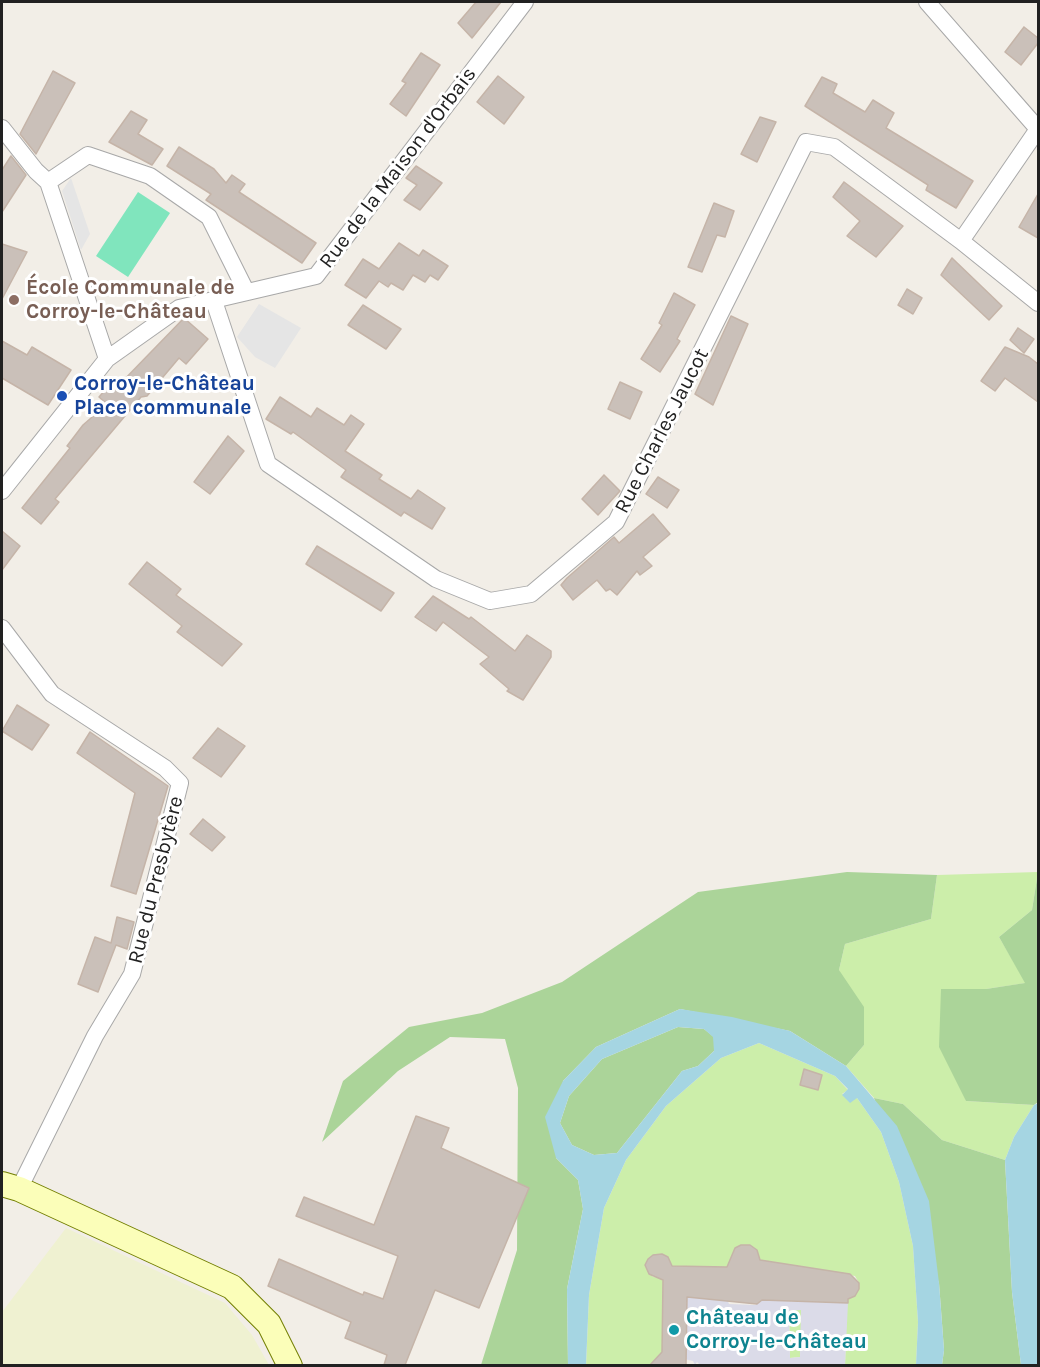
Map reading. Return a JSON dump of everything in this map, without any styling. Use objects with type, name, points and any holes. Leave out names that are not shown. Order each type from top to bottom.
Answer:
[{"type":"street","name":"Rue de la Maison d'Orbais","points":[[2,491],[107,359],[179,308],[316,276],[525,2]]},
{"type":"street","points":[[927,2],[1038,129],[961,241],[1038,303]]},
{"type":"street","points":[[2,128],[36,171],[48,182],[107,359]]},
{"type":"street","name":"Rue Charles Jaucot","points":[[214,301],[268,464],[436,579],[490,601],[531,594],[616,522],[806,142],[834,147],[961,241]]},
{"type":"street","points":[[48,182],[88,155],[150,176],[209,217],[246,291]]},
{"type":"street","name":"Rue du Presbytère","points":[[2,628],[52,694],[165,768],[180,783],[132,974],[10,1186]]},
{"type":"street","points":[[10,1186],[232,1287],[269,1324],[290,1365]]},
{"type":"green space","points":[[138,192],[170,213],[128,277],[96,256]]},
{"type":"green space","points":[[847,872],[937,875],[931,919],[845,944],[839,970],[864,1007],[864,1045],[846,1066],[790,1031],[680,1009],[596,1047],[563,1081],[556,1158],[578,1180],[583,1209],[567,1289],[568,1365],[481,1365],[517,1250],[518,1088],[505,1039],[450,1037],[398,1071],[322,1142],[343,1081],[409,1027],[482,1013],[562,982],[698,892]]},
{"type":"green space","points":[[1038,872],[1032,910],[999,937],[1026,983],[986,989],[942,989],[966,1101],[1034,1105],[1014,1137],[1005,1160],[942,1140],[903,1104],[874,1098],[846,1066],[864,1045],[839,970],[845,944],[931,919],[937,875]]},
{"type":"green space","points":[[1038,872],[1038,1102],[1034,1105],[966,1101],[939,1047],[941,989],[986,989],[1025,983],[999,937],[1032,910]]},
{"type":"green space","points":[[678,1027],[704,1029],[714,1037],[714,1051],[698,1066],[682,1071],[617,1153],[594,1155],[572,1145],[560,1123],[569,1096],[602,1059]]},
{"type":"green space","points":[[759,1043],[835,1076],[848,1090],[842,1094],[857,1098],[881,1132],[899,1182],[913,1246],[918,1322],[916,1365],[845,1365],[847,1299],[859,1283],[855,1276],[760,1260],[735,1249],[729,1267],[671,1266],[668,1257],[662,1254],[653,1255],[645,1265],[653,1277],[664,1278],[662,1356],[653,1362],[653,1365],[586,1366],[589,1295],[604,1208],[626,1160],[666,1106],[721,1058]]},
{"type":"green space","points":[[874,1098],[903,1104],[942,1140],[1005,1160],[1012,1292],[1021,1365],[942,1365],[944,1350],[939,1283]]},
{"type":"green space","points":[[66,1228],[225,1303],[252,1335],[269,1365],[2,1365],[2,1312]]},
{"type":"green space","points":[[789,1310],[802,1310],[800,1357],[790,1358]]},
{"type":"shaded area","points":[[71,178],[90,234],[81,250],[62,191]]},
{"type":"shaded area","points":[[259,304],[301,328],[275,368],[255,357],[237,337]]},
{"type":"shaded area","points":[[687,1297],[727,1299],[729,1304],[756,1305],[757,1300],[848,1303],[845,1365],[701,1366],[697,1362],[695,1365],[693,1361],[684,1359],[686,1358]],"holes":[[[801,1310],[800,1357],[790,1358],[789,1311]]]},
{"type":"water","points":[[680,1009],[732,1017],[790,1031],[846,1066],[897,1126],[929,1201],[939,1283],[944,1350],[942,1365],[916,1365],[918,1322],[913,1246],[899,1182],[881,1132],[857,1098],[850,1103],[842,1095],[848,1089],[835,1076],[759,1043],[721,1058],[666,1106],[626,1160],[604,1208],[589,1295],[586,1365],[568,1365],[567,1289],[583,1209],[578,1180],[556,1158],[545,1117],[563,1081],[596,1047]],"holes":[[[678,1027],[704,1029],[713,1037],[714,1051],[698,1066],[682,1071],[617,1153],[594,1155],[572,1145],[560,1123],[569,1096],[602,1059]]]},
{"type":"water","points":[[1038,1103],[1038,1365],[1021,1365],[1012,1292],[1005,1160],[1014,1137],[1034,1105]]},
{"type":"building","points":[[476,2],[501,2],[472,38],[458,23]]},
{"type":"building","points":[[1024,27],[1038,38],[1038,43],[1021,65],[1005,52]]},
{"type":"building","points":[[421,53],[440,65],[406,116],[390,104],[406,83],[402,81]]},
{"type":"building","points":[[53,71],[75,83],[36,154],[20,134]]},
{"type":"building","points":[[498,76],[524,97],[504,124],[477,102]]},
{"type":"building","points":[[822,77],[837,84],[833,93],[865,112],[873,100],[894,113],[886,128],[973,181],[956,208],[926,190],[928,185],[805,106]]},
{"type":"building","points":[[131,111],[147,120],[138,134],[163,149],[152,165],[109,142]]},
{"type":"building","points":[[760,117],[776,122],[757,162],[741,154]]},
{"type":"building","points":[[179,147],[214,169],[226,183],[232,175],[245,184],[239,192],[316,243],[302,263],[206,200],[211,194],[167,166]]},
{"type":"building","points":[[11,156],[26,175],[2,212],[2,170]]},
{"type":"building","points":[[416,166],[442,183],[420,210],[404,200],[417,185],[406,178]]},
{"type":"building","points":[[844,182],[903,226],[876,257],[847,236],[860,221],[833,197]]},
{"type":"building","points":[[1038,194],[1038,238],[1019,227]]},
{"type":"building","points":[[714,203],[734,211],[725,237],[717,235],[702,272],[688,267]]},
{"type":"building","points":[[399,243],[419,256],[423,250],[448,266],[438,280],[430,275],[425,282],[413,275],[403,290],[391,283],[388,287],[379,281],[366,298],[345,285],[363,259],[379,269]]},
{"type":"building","points":[[2,244],[27,252],[2,299]]},
{"type":"building","points":[[952,258],[1002,306],[989,320],[941,275]]},
{"type":"building","points":[[907,289],[922,298],[913,314],[898,305]]},
{"type":"building","points":[[674,293],[695,305],[677,339],[680,341],[660,372],[641,359],[662,325],[659,323]]},
{"type":"building","points":[[363,305],[401,329],[386,349],[348,325]]},
{"type":"building","points":[[731,316],[748,324],[713,405],[695,394]]},
{"type":"building","points":[[184,318],[208,339],[186,364],[179,358],[147,396],[141,397],[55,499],[59,502],[41,524],[22,508],[70,448],[67,446],[83,425],[107,404],[99,397],[112,382],[117,387]]},
{"type":"building","points":[[1018,328],[1034,339],[1024,353],[1010,340]]},
{"type":"building","points":[[2,341],[27,355],[32,347],[71,370],[48,405],[2,378]]},
{"type":"building","points":[[1005,347],[1029,357],[1038,364],[1038,402],[1005,378],[995,391],[981,381]]},
{"type":"building","points":[[620,382],[642,392],[630,419],[608,409]]},
{"type":"building","points":[[280,397],[311,417],[317,408],[344,425],[351,415],[364,424],[345,451],[382,475],[379,479],[411,499],[418,490],[445,508],[432,529],[404,512],[401,516],[341,477],[346,470],[293,432],[291,434],[266,419]]},
{"type":"building","points":[[228,436],[244,451],[210,494],[194,482]]},
{"type":"building","points":[[604,475],[620,491],[598,515],[582,499]]},
{"type":"building","points":[[658,477],[679,490],[667,508],[646,494]]},
{"type":"building","points":[[653,514],[670,534],[643,557],[652,566],[640,575],[637,571],[617,595],[610,589],[606,591],[597,580],[573,600],[561,585],[567,578],[614,537],[619,543]]},
{"type":"building","points":[[2,531],[20,546],[2,570]]},
{"type":"building","points":[[317,546],[394,593],[381,611],[306,564]]},
{"type":"building","points":[[147,562],[181,589],[176,595],[242,644],[222,666],[177,632],[182,626],[129,584]]},
{"type":"building","points":[[433,596],[469,619],[471,617],[515,651],[527,635],[551,651],[551,657],[523,700],[507,691],[509,689],[480,664],[489,657],[443,622],[436,631],[415,617]]},
{"type":"building","points":[[17,705],[49,725],[32,750],[2,731]]},
{"type":"building","points":[[218,728],[245,746],[221,777],[193,758]]},
{"type":"building","points":[[90,732],[168,786],[136,894],[111,886],[135,793],[77,753]]},
{"type":"building","points":[[203,819],[225,837],[212,851],[190,834]]},
{"type":"building","points":[[117,917],[134,922],[127,949],[116,945],[98,992],[78,984],[95,937],[111,943]]},
{"type":"building","points":[[804,1069],[822,1075],[818,1090],[800,1085]]},
{"type":"building","points":[[416,1116],[449,1128],[441,1148],[529,1188],[479,1308],[435,1290],[405,1365],[384,1365],[387,1355],[345,1338],[351,1322],[268,1286],[279,1259],[363,1295],[364,1292],[383,1299],[398,1256],[296,1216],[304,1197],[374,1225]]},
{"type":"building","name":"Château de Corroy-le-Château","points":[[750,1245],[757,1250],[760,1260],[850,1274],[859,1283],[859,1289],[855,1296],[848,1299],[848,1303],[762,1300],[757,1304],[687,1297],[686,1365],[650,1365],[662,1352],[663,1280],[649,1274],[645,1265],[648,1259],[653,1255],[662,1254],[668,1257],[672,1266],[727,1267],[735,1248]]},
{"type":"place","name":"École Communale de Corroy-le-Château","points":[[14,300]]},
{"type":"place","name":"Corroy-le-Château Place communale","points":[[62,396]]},
{"type":"place","name":"Château de Corroy-le-Château","points":[[674,1330]]}]
